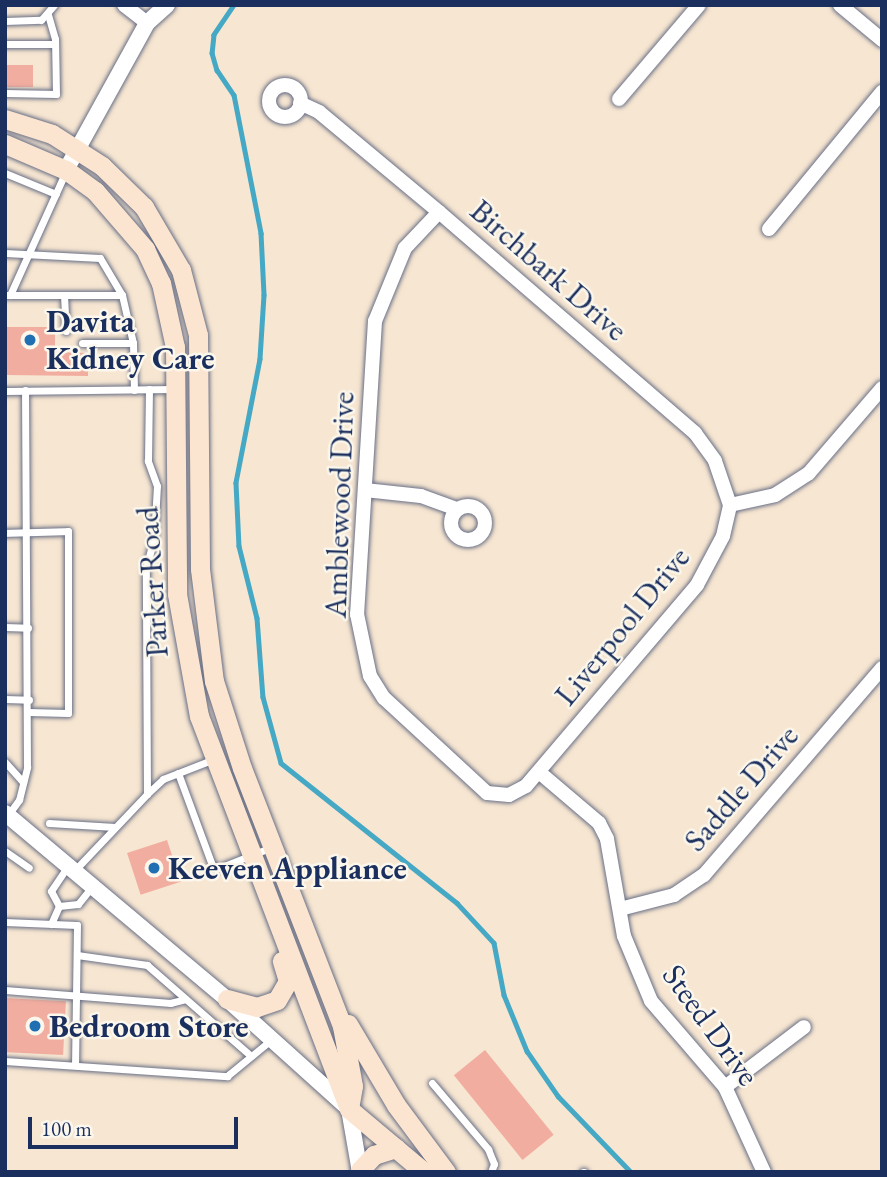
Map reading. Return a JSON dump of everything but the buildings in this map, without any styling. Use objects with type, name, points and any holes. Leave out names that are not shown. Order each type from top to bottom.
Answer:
[{"type":"main road","name":"Parker Road","points":[[5,119],[41,129],[79,149],[144,207],[181,271],[194,312],[201,381],[203,619],[226,724],[324,976],[351,1066],[349,1109]]},
{"type":"main road","name":"Parker Road","points":[[5,144],[66,170],[95,191],[145,249],[170,316],[175,389],[177,594],[188,672],[214,759],[349,1109],[424,1172]]},
{"type":"main road","points":[[227,999],[257,1007],[277,1000],[288,981],[261,882]]},
{"type":"main road","name":"Parker Road","points":[[324,976],[396,1105],[446,1172]]},
{"type":"main road","points":[[358,1171],[374,1155],[396,1148]]},
{"type":"street","points":[[124,5],[147,23]]},
{"type":"street","points":[[66,170],[147,23],[167,5]]},
{"type":"street","points":[[619,99],[699,5]]},
{"type":"street","points":[[840,5],[882,40]]},
{"type":"street","points":[[769,229],[882,92]]},
{"type":"street","name":"Birchbark Drive","points":[[300,103],[319,112],[439,212],[695,433],[715,461],[730,506]]},
{"type":"street","name":"Amblewood Drive","points":[[439,212],[405,248],[375,321],[357,614],[370,676],[384,698],[487,793],[509,795],[539,772]]},
{"type":"street","points":[[730,506],[775,495],[809,473],[882,388]]},
{"type":"street","points":[[365,490],[421,496],[457,509]]},
{"type":"street","name":"Liverpool Drive","points":[[539,772],[697,585],[723,536],[730,506]]},
{"type":"street","name":"Saddle Drive","points":[[620,909],[674,895],[704,875],[882,668]]},
{"type":"street","name":"Steed Drive","points":[[539,772],[599,823],[607,839],[624,936],[651,1001],[725,1087],[764,1172]]},
{"type":"street","points":[[6,816],[227,999],[349,1109],[358,1171]]},
{"type":"street","points":[[725,1087],[804,1027]]},
{"type":"lane","points":[[5,93],[56,94],[55,44],[48,15],[54,5]]},
{"type":"lane","points":[[5,21],[48,15]]},
{"type":"lane","points":[[5,44],[55,44]]},
{"type":"lane","points":[[66,170],[29,255],[8,295],[122,295]]},
{"type":"lane","points":[[5,173],[55,194]]},
{"type":"lane","points":[[5,253],[100,258],[122,295],[133,343],[134,390]]},
{"type":"lane","points":[[64,295],[66,331]]},
{"type":"lane","points":[[82,343],[133,343]]},
{"type":"lane","points":[[147,793],[146,568],[154,539],[157,486],[148,461],[149,389]]},
{"type":"lane","points":[[5,391],[175,389]]},
{"type":"lane","points":[[6,816],[19,800],[23,782],[29,700],[25,390]]},
{"type":"lane","points":[[5,533],[68,531],[68,713],[28,712]]},
{"type":"lane","points":[[5,627],[28,628]]},
{"type":"lane","points":[[5,699],[29,700]]},
{"type":"lane","points":[[59,906],[51,891],[147,793],[178,773],[214,759]]},
{"type":"lane","points":[[5,762],[23,782]]},
{"type":"lane","points":[[178,773],[212,865],[219,868],[272,847]]},
{"type":"lane","points":[[49,823],[115,827]]},
{"type":"lane","points":[[5,851],[29,868]]},
{"type":"lane","points":[[59,906],[78,904],[93,887]]},
{"type":"lane","points":[[51,924],[59,906]]},
{"type":"lane","points":[[5,922],[77,925],[75,1065]]},
{"type":"lane","points":[[77,955],[147,965],[251,1056]]},
{"type":"lane","points":[[5,990],[76,993],[170,1003],[186,999]]},
{"type":"lane","points":[[5,1061],[227,1076],[272,1040]]},
{"type":"lane","points":[[432,1083],[488,1149],[494,1164],[491,1172]]},
{"type":"waterway","points":[[234,5],[214,35],[212,53],[217,70],[234,95],[261,233],[264,295],[260,359],[236,483],[239,546],[257,618],[263,697],[281,763],[457,903],[494,943],[504,995],[527,1051],[558,1096],[631,1172]]},
{"type":"place","name":"Davita Kidney Care","points":[[30,340]]},
{"type":"place","name":"Keeven Appliance","points":[[154,868]]},
{"type":"place","name":"Bedroom Store","points":[[35,1026]]}]
